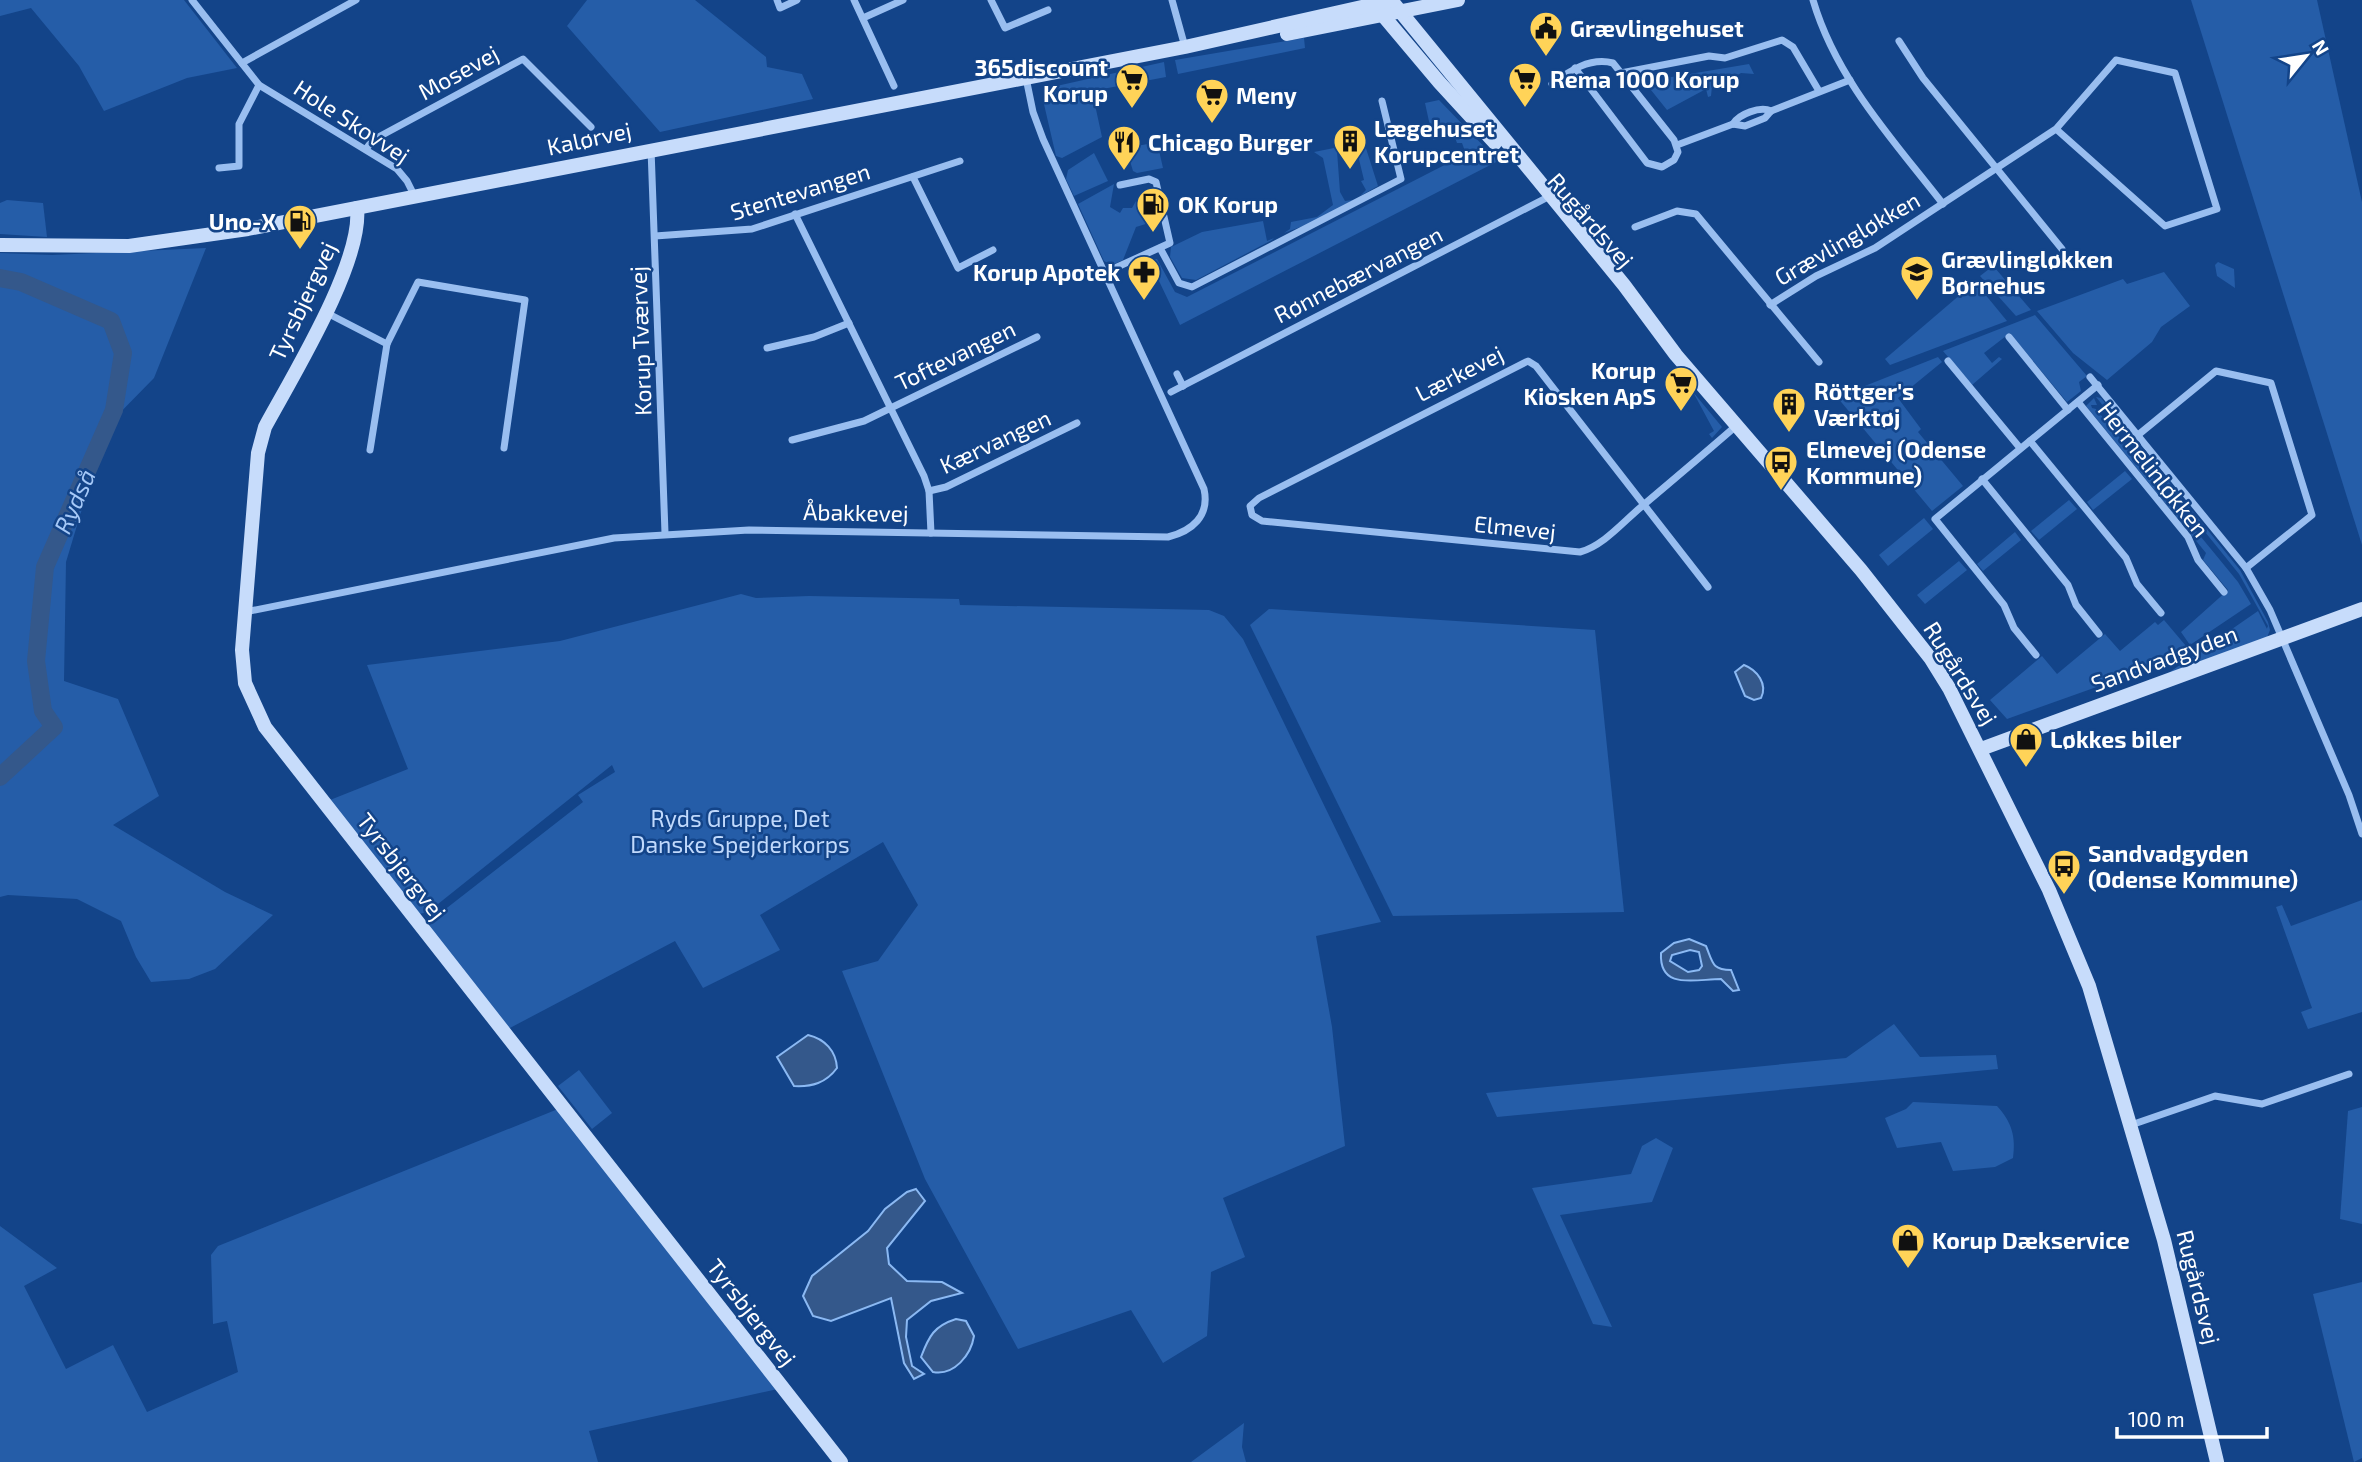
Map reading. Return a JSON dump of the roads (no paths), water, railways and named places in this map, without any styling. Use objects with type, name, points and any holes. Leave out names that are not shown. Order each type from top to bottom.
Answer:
[{"type":"street","name":"Hole Skovvej","points":[[192,0],[259,85],[397,169],[415,197]]},
{"type":"street","points":[[242,63],[356,0]]},
{"type":"street","points":[[777,0],[780,8],[797,0]]},
{"type":"street","points":[[854,0],[894,86]]},
{"type":"street","points":[[863,18],[902,0]]},
{"type":"street","points":[[991,0],[1005,28],[1048,10]]},
{"type":"street","points":[[1172,0],[1185,47]]},
{"type":"street","name":"Kalørvej","points":[[0,245],[129,246],[248,229],[1185,47],[1387,5],[1430,7],[1458,0]]},
{"type":"street","name":"Grævlingløkken","points":[[1813,0],[1829,42],[1867,108],[1943,204]]},
{"type":"street","points":[[1387,5],[1460,95],[1483,115]]},
{"type":"street","name":"Rugårdsvej","points":[[1387,5],[1453,77],[1547,198]]},
{"type":"street","name":"Rugårdsvej","points":[[1387,5],[1547,198],[1625,285],[1641,310],[1910,632],[1949,688],[1981,749],[2075,949],[2131,1125],[2184,1320],[2217,1462]]},
{"type":"street","points":[[1430,7],[1422,20],[1453,77]]},
{"type":"street","points":[[1621,73],[1709,57],[1725,58],[1782,40],[1793,47],[1819,92]]},
{"type":"street","points":[[1899,41],[1923,78],[2062,249]]},
{"type":"street","name":"Mosevej","points":[[366,149],[373,140],[523,59],[592,127]]},
{"type":"street","name":"Grævlingløkken","points":[[1770,305],[1816,276],[1875,248],[2056,129],[2116,60],[2175,73],[2217,209],[2165,226],[2056,129]]},
{"type":"street","points":[[1552,84],[1575,68],[1605,61],[1613,63],[1677,145],[1678,156],[1670,164],[1657,168],[1647,163],[1575,68]]},
{"type":"street","name":"Åbakkevej","points":[[244,612],[614,538],[666,533],[749,530],[1168,537],[1186,531],[1199,520],[1205,506],[1202,485],[1035,120],[1026,78]]},
{"type":"street","points":[[1677,145],[1733,124],[1738,117],[1761,109],[1770,111],[1850,80]]},
{"type":"street","name":"Hole Skovvej","points":[[219,168],[239,166],[239,124],[259,85]]},
{"type":"street","points":[[1160,248],[1179,282],[1192,287],[1401,179],[1382,101]]},
{"type":"street","name":"Korup Tværvej","points":[[651,149],[666,533]]},
{"type":"street","name":"Stentevangen","points":[[655,236],[735,233],[960,161]]},
{"type":"street","points":[[913,177],[958,268],[993,250]]},
{"type":"street","points":[[1104,273],[1170,243],[1156,182],[1149,179],[1121,185]]},
{"type":"street","name":"Rønnebærvangen","points":[[1171,392],[1547,198]]},
{"type":"street","name":"Tyrsbjergvej","points":[[357,208],[355,242],[325,312],[265,428],[258,453],[242,650],[246,683],[265,727],[841,1462]]},
{"type":"street","name":"Grævlingløkken","points":[[1635,227],[1678,211],[1691,211],[1819,362]]},
{"type":"street","points":[[795,214],[929,491],[931,533]]},
{"type":"street","points":[[370,450],[387,344],[418,282],[525,300],[504,448]]},
{"type":"street","points":[[325,312],[387,344]]},
{"type":"street","points":[[768,348],[814,337],[849,323]]},
{"type":"street","name":"Toftevangen","points":[[792,440],[840,429],[890,408],[1037,337]]},
{"type":"street","name":"Hermelinløkken","points":[[2009,337],[2068,410]]},
{"type":"street","name":"Lærkevej","points":[[1250,510],[1255,500],[1528,361],[1536,366],[1644,505]]},
{"type":"street","points":[[1948,361],[2020,449]]},
{"type":"street","name":"Hermelinløkken","points":[[2138,435],[2217,371],[2271,383],[2312,515],[2246,568]]},
{"type":"street","points":[[1177,374],[1183,386]]},
{"type":"street","name":"Hermelinløkken","points":[[2090,377],[2246,568],[2282,640],[2349,795],[2362,834]]},
{"type":"street","name":"Hermelinløkken","points":[[2036,655],[2014,628],[2004,605],[1935,521],[1937,516],[2098,386]]},
{"type":"street","name":"Hermelinløkken","points":[[2078,402],[2188,537],[2198,560],[2224,592]]},
{"type":"street","name":"Kærvangen","points":[[929,491],[946,487],[1077,423]]},
{"type":"street","name":"Elmevej","points":[[1250,510],[1262,522],[1575,552],[1592,547],[1737,426]]},
{"type":"street","points":[[2030,441],[2126,558],[2137,584],[2161,613]]},
{"type":"street","points":[[1982,479],[2068,585],[2076,605],[2099,634]]},
{"type":"street","points":[[1644,505],[1709,587]]},
{"type":"street","name":"Sandvadgyden","points":[[1981,749],[2362,609]]},
{"type":"street","points":[[2131,1125],[2215,1096],[2262,1104],[2349,1074]]},
{"type":"waterway","name":"Rydså","points":[[0,278],[21,282],[111,321],[123,353],[114,410],[45,567],[36,661],[43,711],[54,727],[0,777]]},
{"type":"place","name":"Grævlingehuset","points":[[1546,58]]},
{"type":"place","name":"Rema 1000 Korup","points":[[1525,109]]},
{"type":"place","name":"365discount Korup","points":[[1132,110]]},
{"type":"place","name":"Meny","points":[[1212,125]]},
{"type":"place","name":"Lægehuset Korupcentret","points":[[1350,171]]},
{"type":"place","name":"Chicago Burger","points":[[1124,172]]},
{"type":"place","name":"OK Korup","points":[[1153,234]]},
{"type":"place","name":"Uno-X","points":[[300,251]]},
{"type":"place","name":"Korup Apotek","points":[[1144,302]]},
{"type":"place","name":"Grævlingløkken Børnehus","points":[[1917,302]]},
{"type":"place","name":"Korup Kiosken ApS","points":[[1681,413]]},
{"type":"place","name":"Röttger's Værktøj","points":[[1789,434]]},
{"type":"place","name":"Elmevej (Odense Kommune)","points":[[1781,492]]},
{"type":"place","name":"Løkkes biler","points":[[2026,769]]},
{"type":"place","name":"Sandvadgyden (Odense Kommune)","points":[[2064,896]]},
{"type":"place","name":"Korup Dækservice","points":[[1908,1270]]},
{"type":"park label","name":"Ryds Gruppe, Det Danske Spejderkorps","points":[[740,831]]}]
